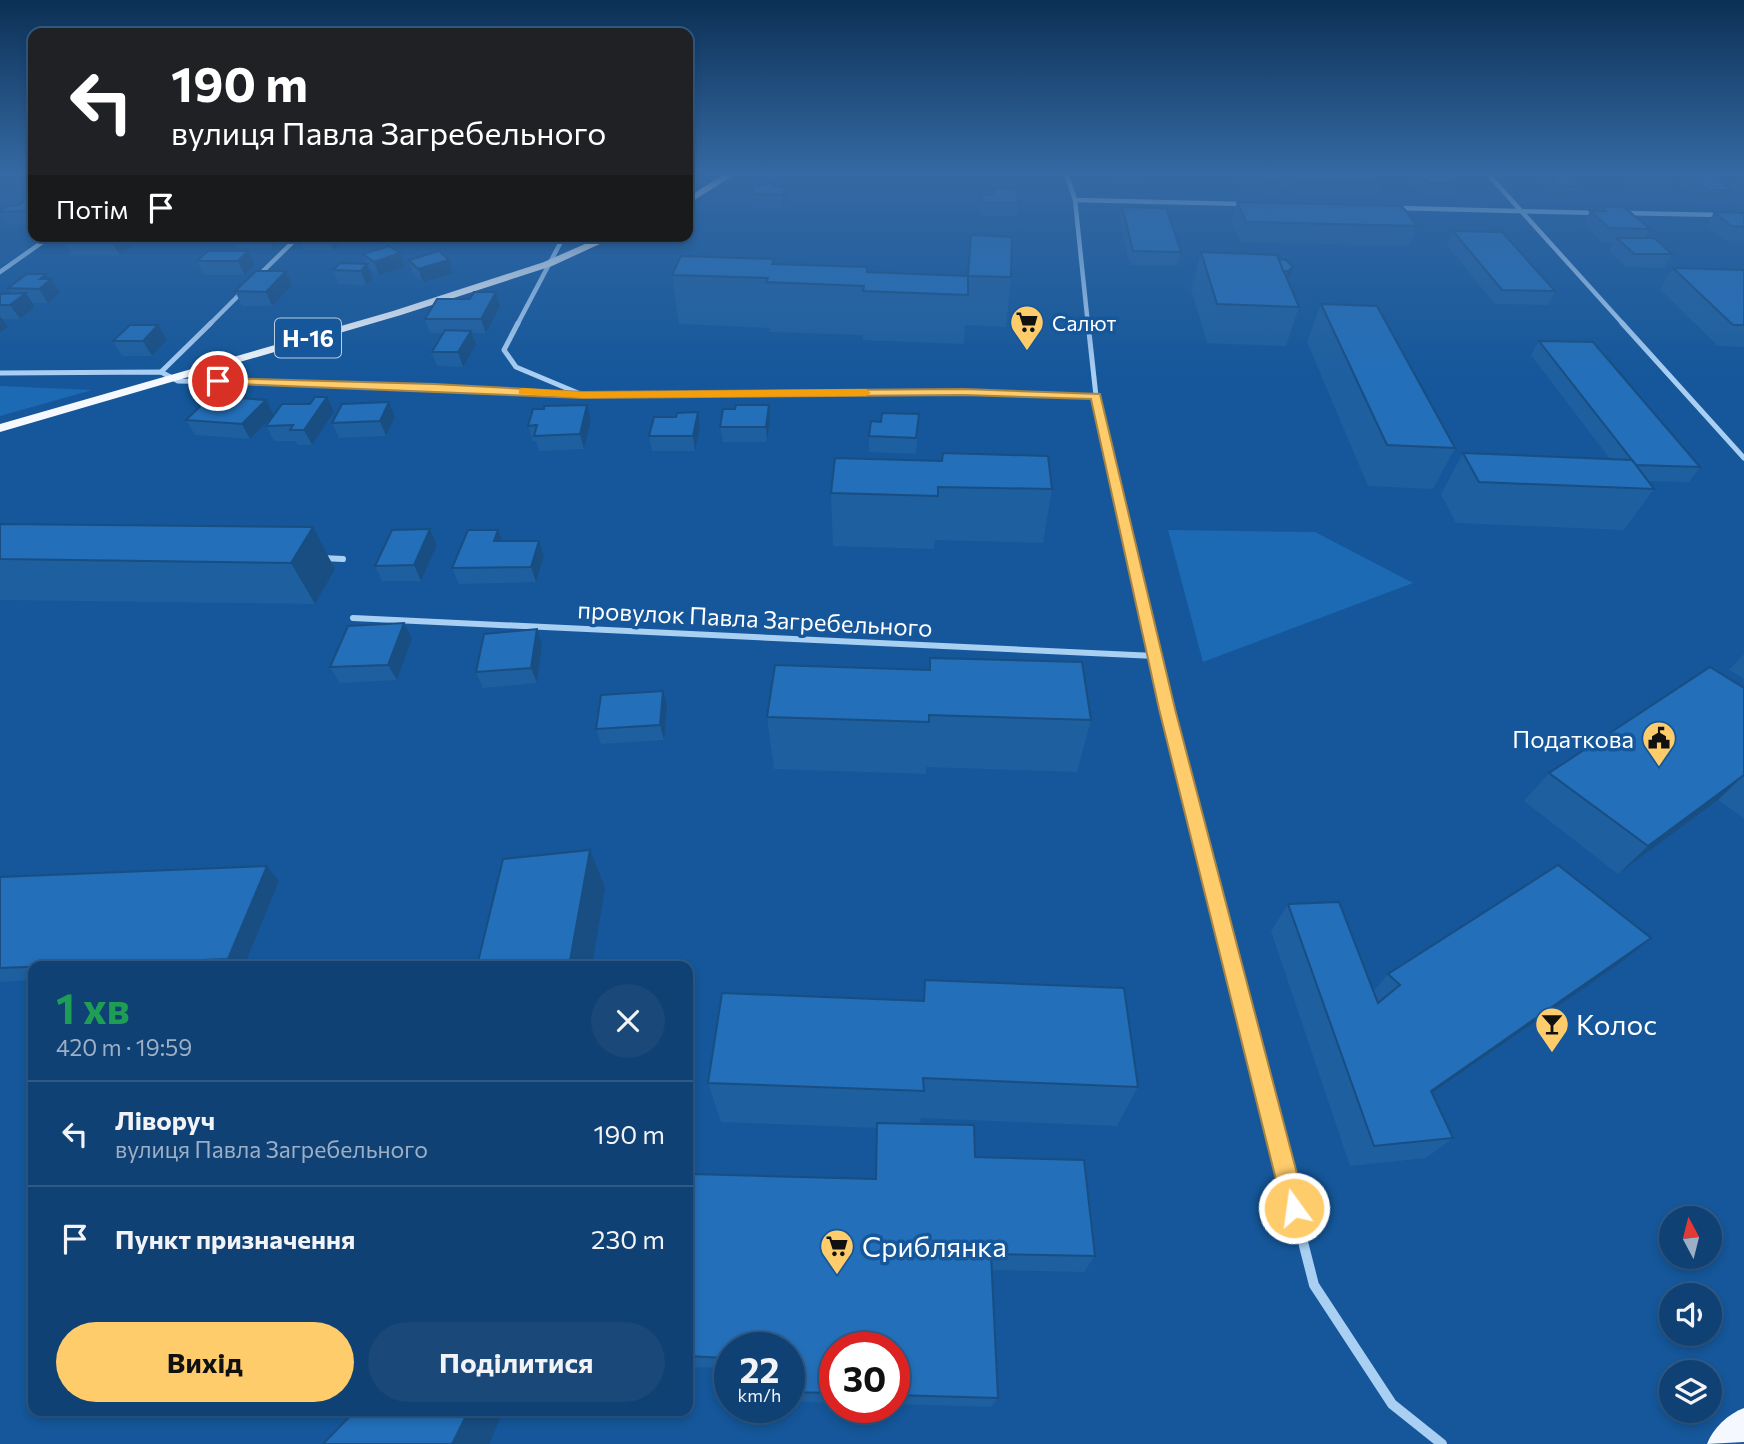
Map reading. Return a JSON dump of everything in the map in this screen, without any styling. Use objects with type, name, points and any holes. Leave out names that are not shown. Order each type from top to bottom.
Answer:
[{"type":"main road","name":"Н-16","points":[[0,428],[166,375],[397,313],[548,264],[598,242]]},
{"type":"main road","points":[[1721,1444],[1744,1422]]},
{"type":"street","points":[[1079,240],[1096,396],[1155,656],[1314,1284],[1392,1404],[1442,1444]]},
{"type":"street","points":[[1550,240],[1744,458]]},
{"type":"street","points":[[0,272],[42,242]]},
{"type":"street","points":[[166,375],[293,242]]},
{"type":"street","points":[[561,242],[504,350],[516,367],[583,395]]},
{"type":"street","points":[[0,373],[166,375],[178,382],[394,386],[583,395],[964,392],[1096,396]]},
{"type":"street","points":[[315,558],[343,559]]},
{"type":"street","name":"провулок Павла Загребельного","points":[[353,618],[1155,656]]},
{"type":"shaded area","points":[[0,386],[92,390],[0,416]]},
{"type":"shaded area","points":[[1168,530],[1315,532],[1413,583],[1203,662]]},
{"type":"building","points":[[971,240],[1012,240],[1011,277],[968,276]]},
{"type":"building","points":[[1130,240],[1177,240],[1181,252],[1133,251]]},
{"type":"building","points":[[1461,240],[1510,240],[1555,291],[1502,290]]},
{"type":"building","points":[[1620,240],[1657,240],[1672,254],[1634,254]]},
{"type":"building","points":[[389,246],[400,253],[374,262],[363,254]]},
{"type":"building","points":[[208,251],[248,251],[238,261],[197,261]]},
{"type":"building","points":[[439,251],[449,260],[418,269],[409,260]]},
{"type":"building","points":[[1201,252],[1277,255],[1299,307],[1217,304]]},
{"type":"building","points":[[681,256],[774,259],[772,264],[867,267],[867,272],[968,276],[968,295],[863,291],[864,286],[766,282],[768,278],[672,275]]},
{"type":"building","points":[[1279,259],[1286,260],[1293,267],[1283,271]]},
{"type":"building","points":[[340,263],[367,264],[361,271],[333,270]]},
{"type":"building","points":[[1673,268],[1744,270],[1744,325],[1733,325]]},
{"type":"building","points":[[256,271],[286,271],[266,292],[235,291]]},
{"type":"building","points":[[27,274],[46,274],[40,279],[51,279],[39,289],[8,288]]},
{"type":"building","points":[[474,292],[496,292],[481,319],[425,319],[437,299],[470,299]]},
{"type":"building","points":[[26,293],[10,305],[0,305],[0,294]]},
{"type":"building","points":[[1321,304],[1377,306],[1455,448],[1387,445]]},
{"type":"building","points":[[130,325],[158,325],[143,341],[113,341]]},
{"type":"building","points":[[445,330],[471,331],[458,352],[432,352]]},
{"type":"building","points":[[1539,341],[1593,342],[1700,467],[1636,465]]},
{"type":"building","points":[[211,396],[266,400],[242,424],[186,420]]},
{"type":"building","points":[[315,397],[327,397],[304,430],[290,430],[293,425],[266,426],[282,404],[310,404]]},
{"type":"building","points":[[389,402],[380,421],[332,423],[342,404]]},
{"type":"building","points":[[587,405],[580,434],[534,436],[537,425],[528,426],[533,409],[544,409],[544,406]]},
{"type":"building","points":[[736,405],[769,405],[766,427],[720,427],[723,409],[735,409]]},
{"type":"building","points":[[698,412],[693,436],[649,436],[654,417],[676,417],[677,413]]},
{"type":"building","points":[[882,413],[919,414],[916,438],[869,436],[871,421],[881,422]]},
{"type":"building","points":[[943,453],[1048,456],[1052,489],[938,487],[938,496],[831,493],[835,458],[942,461]]},
{"type":"building","points":[[1463,453],[1632,460],[1654,489],[1479,482]]},
{"type":"building","points":[[0,524],[313,527],[291,563],[0,559]]},
{"type":"building","points":[[430,529],[414,565],[375,566],[392,530]]},
{"type":"building","points":[[468,530],[498,530],[494,541],[539,541],[531,567],[452,568]]},
{"type":"building","points":[[404,623],[388,665],[330,667],[348,626]]},
{"type":"building","points":[[537,629],[531,668],[476,672],[484,634]]},
{"type":"building","points":[[930,658],[1082,662],[1091,720],[929,715],[929,722],[767,717],[775,665],[930,670]]},
{"type":"building","name":"Податкова","points":[[1710,667],[1744,688],[1744,775],[1648,846],[1549,773]]},
{"type":"building","points":[[663,691],[660,725],[596,729],[601,695]]},
{"type":"building","points":[[590,850],[570,961],[478,961],[503,859]]},
{"type":"building","points":[[1558,865],[1651,938],[1431,1091],[1453,1138],[1374,1146],[1288,904],[1339,902],[1378,1003],[1400,985],[1388,974]]},
{"type":"building","points":[[267,866],[228,959],[28,961],[28,967],[0,968],[0,877]]},
{"type":"building","points":[[925,980],[1124,988],[1138,1087],[923,1078],[924,1091],[708,1083],[722,993],[924,1001]]},
{"type":"building","name":"Сриблянка","points":[[877,1123],[974,1125],[975,1157],[1084,1160],[1095,1256],[991,1254],[998,1398],[910,1395],[910,1332],[819,1332],[819,1393],[805,1392],[805,1332],[714,1332],[714,1357],[693,1356],[693,1174],[876,1179]]},
{"type":"building","points":[[350,1416],[466,1416],[452,1444],[323,1444]]},
{"type":"slow traffic","points":[[523,392],[583,395],[866,393]]},
{"type":"place","name":"Салют","points":[[1027,352]]},
{"type":"place","name":"Податкова","points":[[1659,768]]},
{"type":"place","name":"Колос","points":[[1552,1054]]},
{"type":"place","name":"Сриблянка","points":[[837,1276]]},
{"type":"route","points":[[218,381],[434,387],[583,395],[964,392],[1096,396],[1167,709],[1294,1208]]}]
